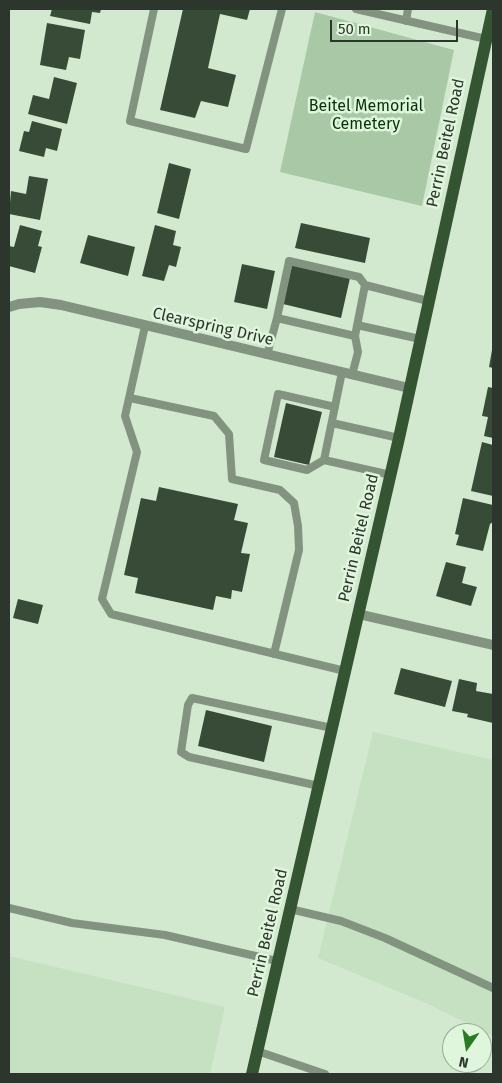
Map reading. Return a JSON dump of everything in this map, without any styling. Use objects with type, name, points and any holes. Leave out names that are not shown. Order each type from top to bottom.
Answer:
[{"type":"main road","name":"Perrin Beitel Road","points":[[252,1074],[391,475],[493,9]]},
{"type":"street","name":"Clearspring Drive","points":[[9,308],[18,304],[40,302],[54,304],[409,388]]},
{"type":"street","points":[[358,614],[493,645]]},
{"type":"lane","points":[[154,9],[130,121],[246,149],[282,9]]},
{"type":"lane","points":[[356,9],[486,39]]},
{"type":"lane","points":[[406,21],[408,9]]},
{"type":"lane","points":[[267,355],[289,261],[359,277],[365,285],[428,301]]},
{"type":"lane","points":[[324,460],[335,407],[347,373],[358,352],[355,336],[365,285]]},
{"type":"lane","points":[[277,318],[355,336]]},
{"type":"lane","points":[[357,325],[420,339]]},
{"type":"lane","points":[[145,326],[125,416],[137,452],[102,599],[111,614],[345,671]]},
{"type":"lane","points":[[335,407],[278,394],[264,460],[307,470],[324,460],[391,475]]},
{"type":"lane","points":[[130,398],[214,416],[229,434],[232,479],[280,490],[294,502],[299,550],[274,654]]},
{"type":"lane","points":[[332,423],[399,438]]},
{"type":"lane","points":[[319,786],[189,757],[181,752],[188,705],[192,698],[332,728]]},
{"type":"lane","points":[[9,908],[72,923],[165,935],[277,961]]},
{"type":"lane","points":[[290,909],[341,921],[385,938],[493,988]]},
{"type":"lane","points":[[257,1051],[325,1074]]},
{"type":"shaded area","points":[[373,732],[493,760],[493,1036],[492,1023],[467,1023],[428,1004],[318,958]]},
{"type":"shaded area","points":[[9,956],[225,1007],[210,1074],[9,1074]]},
{"type":"green space","name":"Beitel Memorial Cemetery","points":[[315,12],[454,50],[422,206],[280,172]]},
{"type":"building","points":[[52,9],[101,9],[100,13],[92,12],[90,24],[50,16]]},
{"type":"building","points":[[183,9],[250,9],[247,20],[220,14],[208,68],[236,75],[228,107],[201,101],[195,118],[160,110]]},
{"type":"building","points":[[47,23],[85,30],[80,59],[69,57],[66,70],[40,65]]},
{"type":"building","points":[[54,77],[77,83],[67,124],[28,114],[33,95],[49,99]]},
{"type":"building","points":[[32,121],[62,129],[57,151],[46,148],[44,157],[19,151],[24,131],[29,132]]},
{"type":"building","points":[[169,163],[191,169],[179,219],[157,213]]},
{"type":"building","points":[[29,176],[48,179],[40,220],[9,214],[11,191],[26,194]]},
{"type":"building","points":[[301,223],[370,238],[365,263],[295,248]]},
{"type":"building","points":[[20,225],[42,231],[38,246],[42,247],[35,273],[9,266],[9,246],[14,247]]},
{"type":"building","points":[[155,225],[176,231],[173,245],[181,247],[176,267],[169,265],[164,281],[142,276]]},
{"type":"building","points":[[88,235],[135,247],[128,276],[80,263]]},
{"type":"building","points":[[242,264],[275,271],[267,309],[234,302]]},
{"type":"building","points":[[292,265],[350,278],[341,318],[283,304]]},
{"type":"building","points":[[493,350],[493,368],[489,367]]},
{"type":"building","points":[[488,387],[493,388],[493,438],[484,436],[488,417],[482,416]]},
{"type":"building","points":[[286,403],[322,412],[309,465],[274,457]]},
{"type":"building","points":[[482,442],[493,445],[493,496],[471,491]]},
{"type":"building","points":[[159,487],[238,504],[234,520],[248,523],[241,553],[250,554],[242,592],[232,590],[231,599],[216,596],[213,610],[135,593],[138,578],[124,575],[141,498],[156,501]]},
{"type":"building","points":[[463,498],[493,505],[493,522],[490,524],[483,551],[456,545],[459,535],[455,534]]},
{"type":"building","points":[[446,562],[466,567],[462,583],[477,587],[471,606],[436,596]]},
{"type":"building","points":[[18,599],[43,605],[38,624],[13,618]]},
{"type":"building","points":[[401,668],[452,681],[445,707],[394,694]]},
{"type":"building","points":[[459,679],[477,683],[476,691],[493,694],[493,723],[467,717],[468,714],[452,711]]},
{"type":"building","points":[[206,710],[272,726],[264,762],[198,746]]}]
